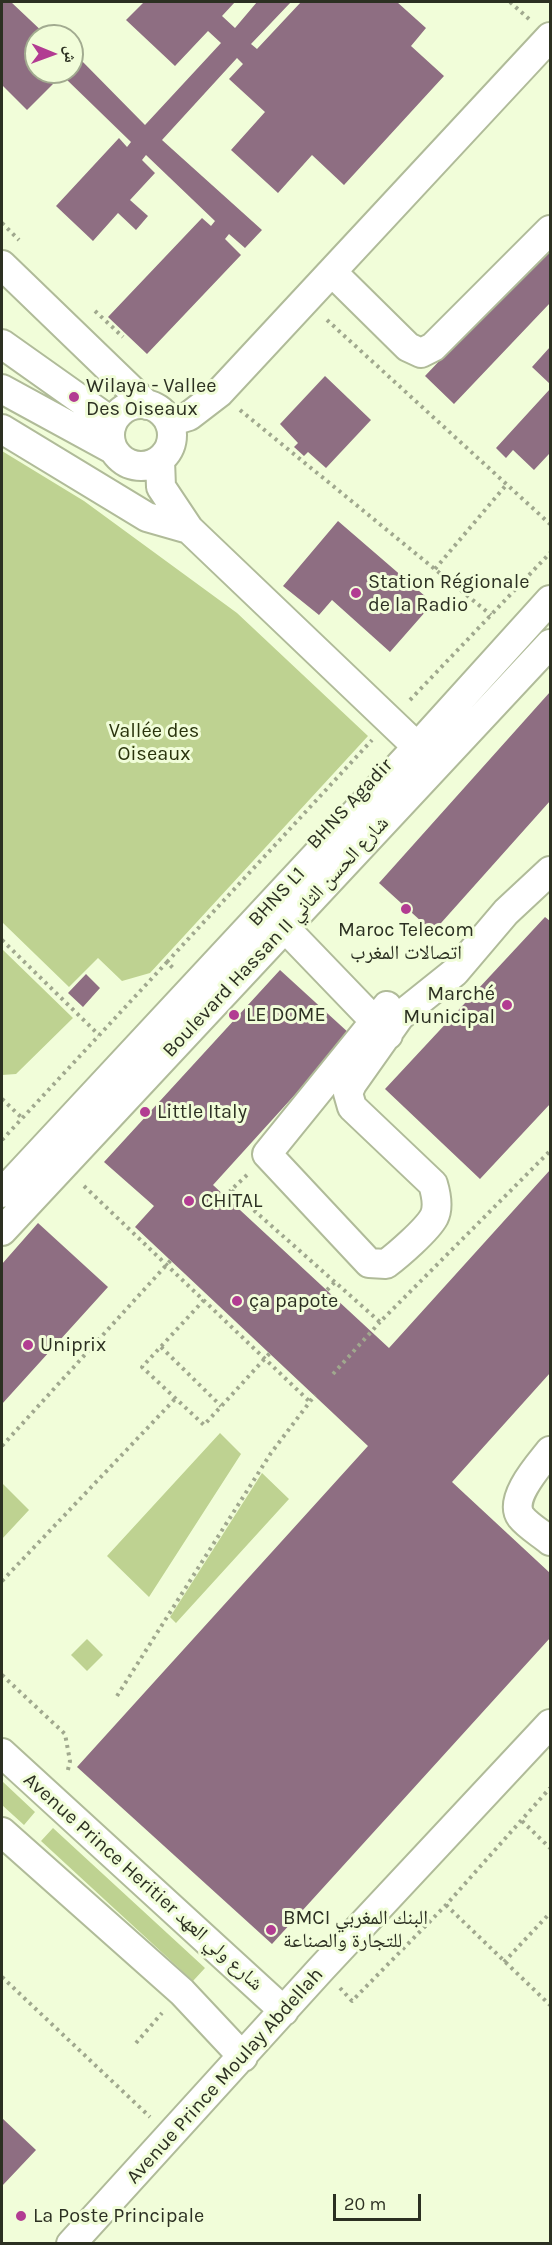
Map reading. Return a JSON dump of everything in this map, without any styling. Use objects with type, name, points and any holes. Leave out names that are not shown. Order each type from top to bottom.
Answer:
[{"type":"street","points":[[112,435],[121,411],[134,404],[158,413],[189,416],[219,393],[550,38]]},
{"type":"street","points":[[332,272],[408,347],[421,353],[433,347],[550,230]]},
{"type":"street","points":[[2,265],[158,413],[172,435],[169,449],[160,460],[148,466],[134,466],[122,460],[112,435],[2,344]]},
{"type":"street","points":[[2,389],[112,435]]},
{"type":"street","points":[[2,429],[147,517],[189,529]]},
{"type":"street","points":[[160,460],[161,487],[189,529],[422,751]]},
{"type":"street","name":"BHNS Agadir","points":[[2,1178],[176,971],[422,751],[550,587]]},
{"type":"street","name":"BHNS L1","points":[[2,1192],[422,751],[550,600]]},
{"type":"street","name":"Boulevard Hassan II شارع الحسن الثاني","points":[[2,1232],[291,922],[422,751],[550,644]]},
{"type":"street","points":[[387,1019],[348,1094],[352,1107],[433,1184],[437,1200],[434,1217],[406,1248],[386,1264],[369,1263],[267,1154],[387,1019],[455,972],[506,912],[550,871]]},
{"type":"street","points":[[291,922],[387,1019]]},
{"type":"street","points":[[550,1452],[526,1483],[517,1504],[520,1516],[550,1541]]},
{"type":"street","name":"Avenue Prince Moulay Abdellah","points":[[71,2244],[321,1969],[550,1724]]},
{"type":"street","name":"Avenue Prince Heritier شارع ولي العهد","points":[[2,1753],[284,2012]]},
{"type":"street","points":[[2,1832],[182,1992],[243,2057]]},
{"type":"path","points":[[305,301],[550,524]]},
{"type":"path","points":[[219,393],[491,615]]},
{"type":"path","points":[[435,569],[507,484]]},
{"type":"path","points":[[2,1140],[99,1035],[176,971],[390,720],[550,553]]},
{"type":"path","points":[[2,940],[99,1035]]},
{"type":"path","points":[[2,1099],[22,1118]]},
{"type":"path","points":[[87,1188],[169,1262],[204,1300],[309,1401]]},
{"type":"path","points":[[225,1197],[231,1190]]},
{"type":"path","points":[[2,1446],[169,1262]]},
{"type":"path","points":[[327,1290],[335,1282]]},
{"type":"path","points":[[204,1300],[142,1367],[204,1425],[270,1353]]},
{"type":"path","points":[[333,1374],[380,1322]]},
{"type":"path","points":[[161,1347],[221,1406]]},
{"type":"path","points":[[117,1696],[271,1453],[315,1395]]},
{"type":"path","points":[[2,1581],[175,1399]]},
{"type":"path","points":[[2,1674],[65,1734]]},
{"type":"path","points":[[321,1969],[352,2001],[446,1905],[550,1788]]},
{"type":"path","points":[[522,1821],[550,1848]]},
{"type":"path","points":[[446,1905],[550,2005]]},
{"type":"path","points":[[504,1962],[550,1913]]},
{"type":"path","points":[[2,1977],[169,2137]]},
{"type":"path","points":[[136,2043],[182,1992]]},
{"type":"green space","name":"Vallée des Oiseaux","points":[[2,451],[84,501],[237,613],[368,736],[150,973],[122,981],[98,958],[69,987],[2,922]]},
{"type":"green space","points":[[2,949],[73,1018],[16,1074],[2,1075]]},
{"type":"green space","points":[[220,1433],[241,1454],[149,1597],[107,1556]]},
{"type":"green space","points":[[262,1473],[289,1499],[176,1623],[170,1617]]},
{"type":"green space","points":[[2,1483],[29,1510],[2,1539]]},
{"type":"green space","points":[[87,1639],[103,1655],[87,1671],[71,1655]]},
{"type":"green space","points":[[2,1781],[35,1812],[24,1825],[2,1805]]},
{"type":"green space","points":[[53,1828],[205,1968],[193,1981],[41,1841]]},
{"type":"building","points":[[2,2],[11,2],[34,24],[24,24],[24,84],[53,84],[27,110],[2,85]]},
{"type":"building","points":[[144,2],[235,2],[222,16],[235,28],[257,2],[291,2],[251,44],[257,49],[301,2],[397,2],[426,28],[411,46],[444,76],[344,185],[312,155],[278,193],[231,150],[265,112],[229,79],[243,64],[237,58],[162,140],[262,230],[245,248],[229,234],[225,239],[241,255],[147,354],[108,317],[202,218],[211,226],[215,221],[146,155],[142,160],[155,173],[130,200],[148,216],[136,230],[118,213],[93,241],[56,206],[119,138],[127,147],[131,142],[71,84],[84,84],[84,63],[145,125],[221,43],[208,31],[175,66],[126,20]]},
{"type":"building","points":[[550,244],[550,303],[454,404],[425,376]]},
{"type":"building","points":[[550,347],[550,384],[532,367]]},
{"type":"building","points":[[325,376],[371,420],[326,468],[308,452],[304,456],[294,447],[298,443],[280,424]]},
{"type":"building","points":[[550,389],[550,456],[549,454],[534,470],[513,450],[506,458],[496,448]]},
{"type":"building","name":"Station Régionale de la Radio","points":[[338,521],[433,603],[390,652],[332,600],[319,615],[283,586]]},
{"type":"building","points":[[550,692],[550,801],[433,932],[379,883]]},
{"type":"building","name":"Marché Municipal","points":[[545,917],[550,921],[550,1104],[480,1179],[385,1089]]},
{"type":"building","points":[[280,970],[350,1034],[213,1185],[389,1348],[550,1170],[550,1373],[452,1482],[550,1573],[550,1638],[272,1944],[77,1767],[368,1446],[135,1227],[154,1206],[104,1162]]},
{"type":"building","points":[[86,974],[100,988],[83,1007],[68,993]]},
{"type":"building","name":"Uniprix","points":[[38,1223],[108,1287],[2,1404],[2,1264]]},
{"type":"building","points":[[2,2118],[36,2150],[2,2186]]},
{"type":"place","name":"Wilaya - Vallee Des Oiseaux","points":[[74,397]]},
{"type":"place","name":"Station Régionale de la Radio","points":[[356,593]]},
{"type":"place","name":"Maroc Telecom اتصالات المغرب","points":[[406,909]]},
{"type":"place","name":"Marché Municipal","points":[[507,1005]]},
{"type":"place","name":"LE DOME","points":[[234,1015]]},
{"type":"place","name":"Little Italy","points":[[145,1112]]},
{"type":"place","name":"CHITAL","points":[[189,1201]]},
{"type":"place","name":"ça papote","points":[[237,1301]]},
{"type":"place","name":"Uniprix","points":[[28,1345]]},
{"type":"place","name":"BMCI البنك المغربي للتجارة والصناعة","points":[[271,1930]]},
{"type":"place","name":"La Poste Principale","points":[[21,2216]]}]
